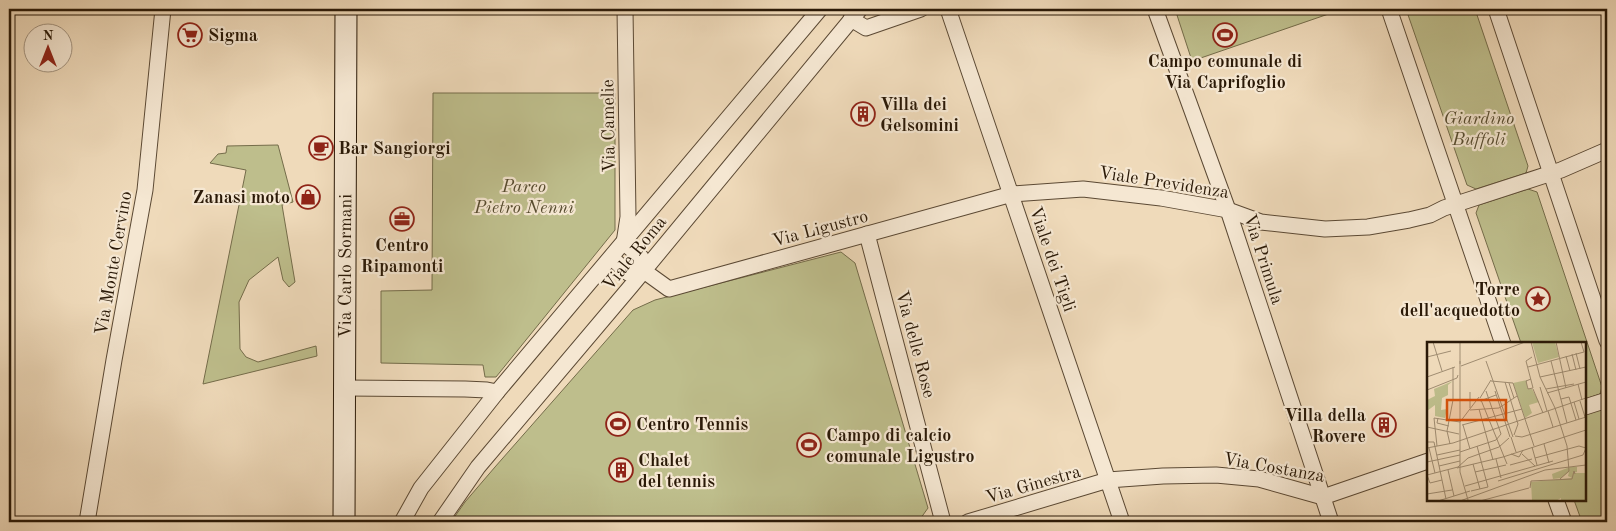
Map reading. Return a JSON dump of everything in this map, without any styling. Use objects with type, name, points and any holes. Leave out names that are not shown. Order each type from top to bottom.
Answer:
[{"type":"main road","name":"Via Carlo Sormani","points":[[344,522],[346,9]]},
{"type":"street","name":"Via Monte Cervino","points":[[87,522],[145,190],[163,9]]},
{"type":"street","name":"Via Camelie","points":[[624,243],[628,218],[625,9]]},
{"type":"street","name":"Viale Roma","points":[[402,522],[421,488],[497,392],[612,258],[820,9]]},
{"type":"street","points":[[855,14],[866,28],[921,9]]},
{"type":"street","name":"Viale dei Tigli","points":[[948,9],[1122,522]]},
{"type":"street","name":"Via Primula","points":[[1155,9],[1228,210],[1331,522]]},
{"type":"street","points":[[1389,9],[1501,342]]},
{"type":"street","points":[[1496,9],[1607,341]]},
{"type":"street","name":"Viale Roma","points":[[440,522],[478,467],[644,271],[855,14]]},
{"type":"street","name":"Viale Previdenza","points":[[1012,194],[1083,189],[1161,198],[1228,210],[1260,222],[1325,229],[1368,227],[1430,215],[1444,208],[1550,173],[1607,150]]},
{"type":"street","name":"Via Ligustro","points":[[644,271],[669,289],[1012,194]]},
{"type":"street","name":"Via delle Rose","points":[[867,234],[944,522]]},
{"type":"street","points":[[612,258],[628,273],[644,271],[641,257],[624,243]]},
{"type":"street","points":[[345,388],[465,389],[497,392]]},
{"type":"street","points":[[1586,408],[1607,400]]},
{"type":"street","name":"Via Costanza","points":[[1108,480],[1216,475],[1259,480],[1323,497],[1427,461]]},
{"type":"street","name":"Via Ginestra","points":[[968,522],[1108,480]]},
{"type":"street","points":[[1556,501],[1564,522]]},
{"type":"green space","name":"Campo comunale di Via Caprifoglio","points":[[1175,9],[1343,9],[1192,61]]},
{"type":"green space","name":"Giardino Buffoli","points":[[1406,9],[1475,9],[1528,166],[1526,173],[1476,189],[1467,185]]},
{"type":"green space","name":"Parco Pietro Nenni","points":[[433,93],[615,93],[615,230],[496,377],[485,377],[483,365],[381,363],[381,291],[432,290]]},
{"type":"green space","points":[[278,145],[293,202],[282,205],[295,282],[289,287],[283,280],[278,257],[249,280],[239,302],[240,349],[246,357],[258,362],[316,346],[317,356],[203,384],[246,170],[210,163],[218,154],[226,153],[227,146]]},
{"type":"green space","points":[[1528,189],[1537,192],[1602,387],[1600,394],[1586,399],[1586,342],[1521,342],[1476,213],[1479,205]]},
{"type":"green space","name":"Campo di calcio comunale Ligustro","points":[[841,252],[855,263],[928,508],[918,522],[451,522],[465,502],[495,467],[633,310],[655,300]]},
{"type":"green space","points":[[1604,408],[1607,410],[1607,522],[1582,522],[1574,501],[1586,501],[1586,415]]},
{"type":"place","name":"Sigma","points":[[190,35]]},
{"type":"place","name":"Campo comunale di Via Caprifoglio","points":[[1225,35]]},
{"type":"place","name":"Villa dei Gelsomini","points":[[863,114]]},
{"type":"place","name":"Bar Sangiorgi","points":[[321,148]]},
{"type":"place","name":"Zanasi moto","points":[[308,197]]},
{"type":"place","name":"Centro Ripamonti","points":[[402,219]]},
{"type":"place","name":"Torre dell'acquedotto","points":[[1538,299]]},
{"type":"place","name":"Centro Tennis","points":[[618,424]]},
{"type":"place","name":"Villa della Rovere","points":[[1384,425]]},
{"type":"place","name":"Campo di calcio comunale Ligustro","points":[[809,445]]},
{"type":"place","name":"Chalet del tennis","points":[[621,470]]}]
